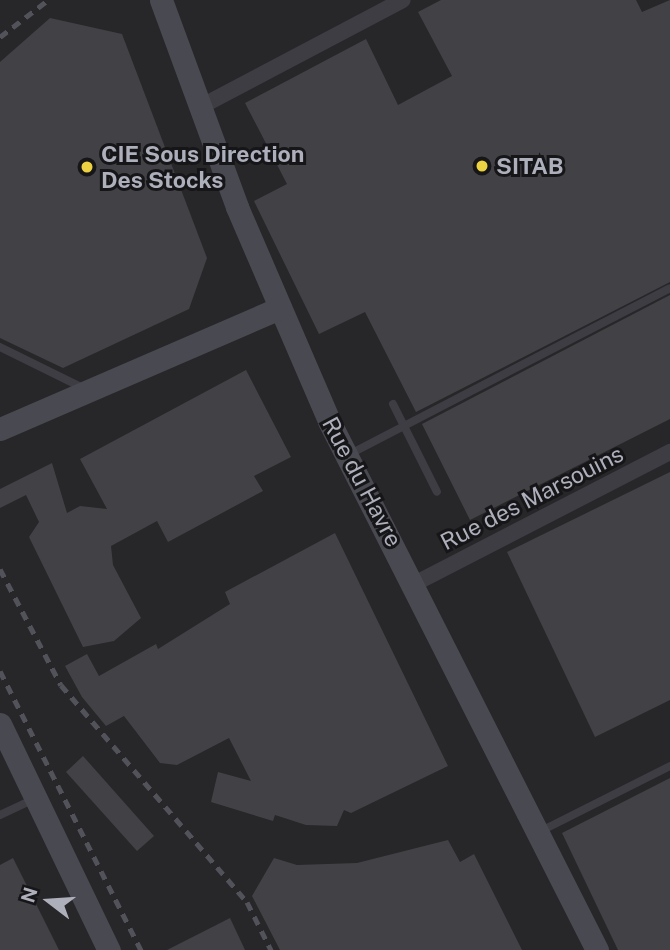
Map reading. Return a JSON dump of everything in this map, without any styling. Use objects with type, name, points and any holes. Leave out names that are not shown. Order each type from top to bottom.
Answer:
[{"type":"main road","name":"Rue du Havre","points":[[161,0],[200,107],[280,308],[347,455],[416,583],[541,831],[597,950]]},
{"type":"main road","points":[[0,429],[280,308]]},
{"type":"main road","points":[[0,724],[109,950]]},
{"type":"street","points":[[200,107],[403,0]]},
{"type":"street","name":"Rue des Marsouins","points":[[416,583],[670,453]]},
{"type":"lane","points":[[347,455],[404,430],[670,288]]},
{"type":"lane","points":[[0,347],[85,390]]},
{"type":"lane","points":[[393,404],[437,492]]},
{"type":"lane","points":[[541,831],[670,766]]},
{"type":"lane","points":[[0,815],[35,799]]},
{"type":"shaded area","points":[[0,0],[670,0],[670,950],[0,950]]},
{"type":"building","name":"SITAB","points":[[441,0],[636,0],[642,12],[670,0],[670,282],[416,412],[365,312],[319,334],[254,201],[287,184],[245,103],[366,39],[398,105],[452,76],[418,12]]},
{"type":"building","name":"CIE Sous Direction Des Stocks","points":[[50,18],[122,34],[207,258],[189,309],[63,368],[0,338],[0,62]]},
{"type":"building","points":[[670,295],[670,419],[470,520],[422,424]]},
{"type":"building","points":[[246,370],[291,457],[254,476],[263,491],[168,542],[157,521],[111,546],[113,565],[141,618],[114,641],[83,647],[29,537],[39,522],[26,495],[0,508],[0,489],[52,463],[67,513],[80,506],[107,509],[80,459]]},
{"type":"building","points":[[670,472],[670,700],[595,737],[507,552]]},
{"type":"building","points":[[335,533],[448,766],[351,813],[344,810],[337,826],[306,825],[275,815],[273,821],[211,802],[218,772],[251,781],[229,738],[177,765],[160,763],[124,716],[106,726],[82,697],[65,666],[87,654],[99,676],[156,644],[158,649],[230,604],[225,592]]},
{"type":"building","points":[[83,756],[154,836],[137,851],[66,772]]},
{"type":"building","points":[[670,778],[670,950],[618,950],[562,833]]},
{"type":"building","points":[[448,840],[460,862],[474,854],[522,950],[280,950],[252,896],[274,858],[297,865],[357,863]]},
{"type":"building","points":[[13,858],[59,950],[0,950],[0,865]]},
{"type":"building","points":[[230,918],[245,950],[167,950]]},
{"type":"railway","points":[[0,37],[48,0]]},
{"type":"railway","points":[[0,569],[61,685],[247,902],[271,950]]},
{"type":"railway","points":[[0,671],[141,950]]},
{"type":"place","name":"SITAB","points":[[482,166]]},
{"type":"place","name":"CIE Sous Direction Des Stocks","points":[[87,167]]}]
